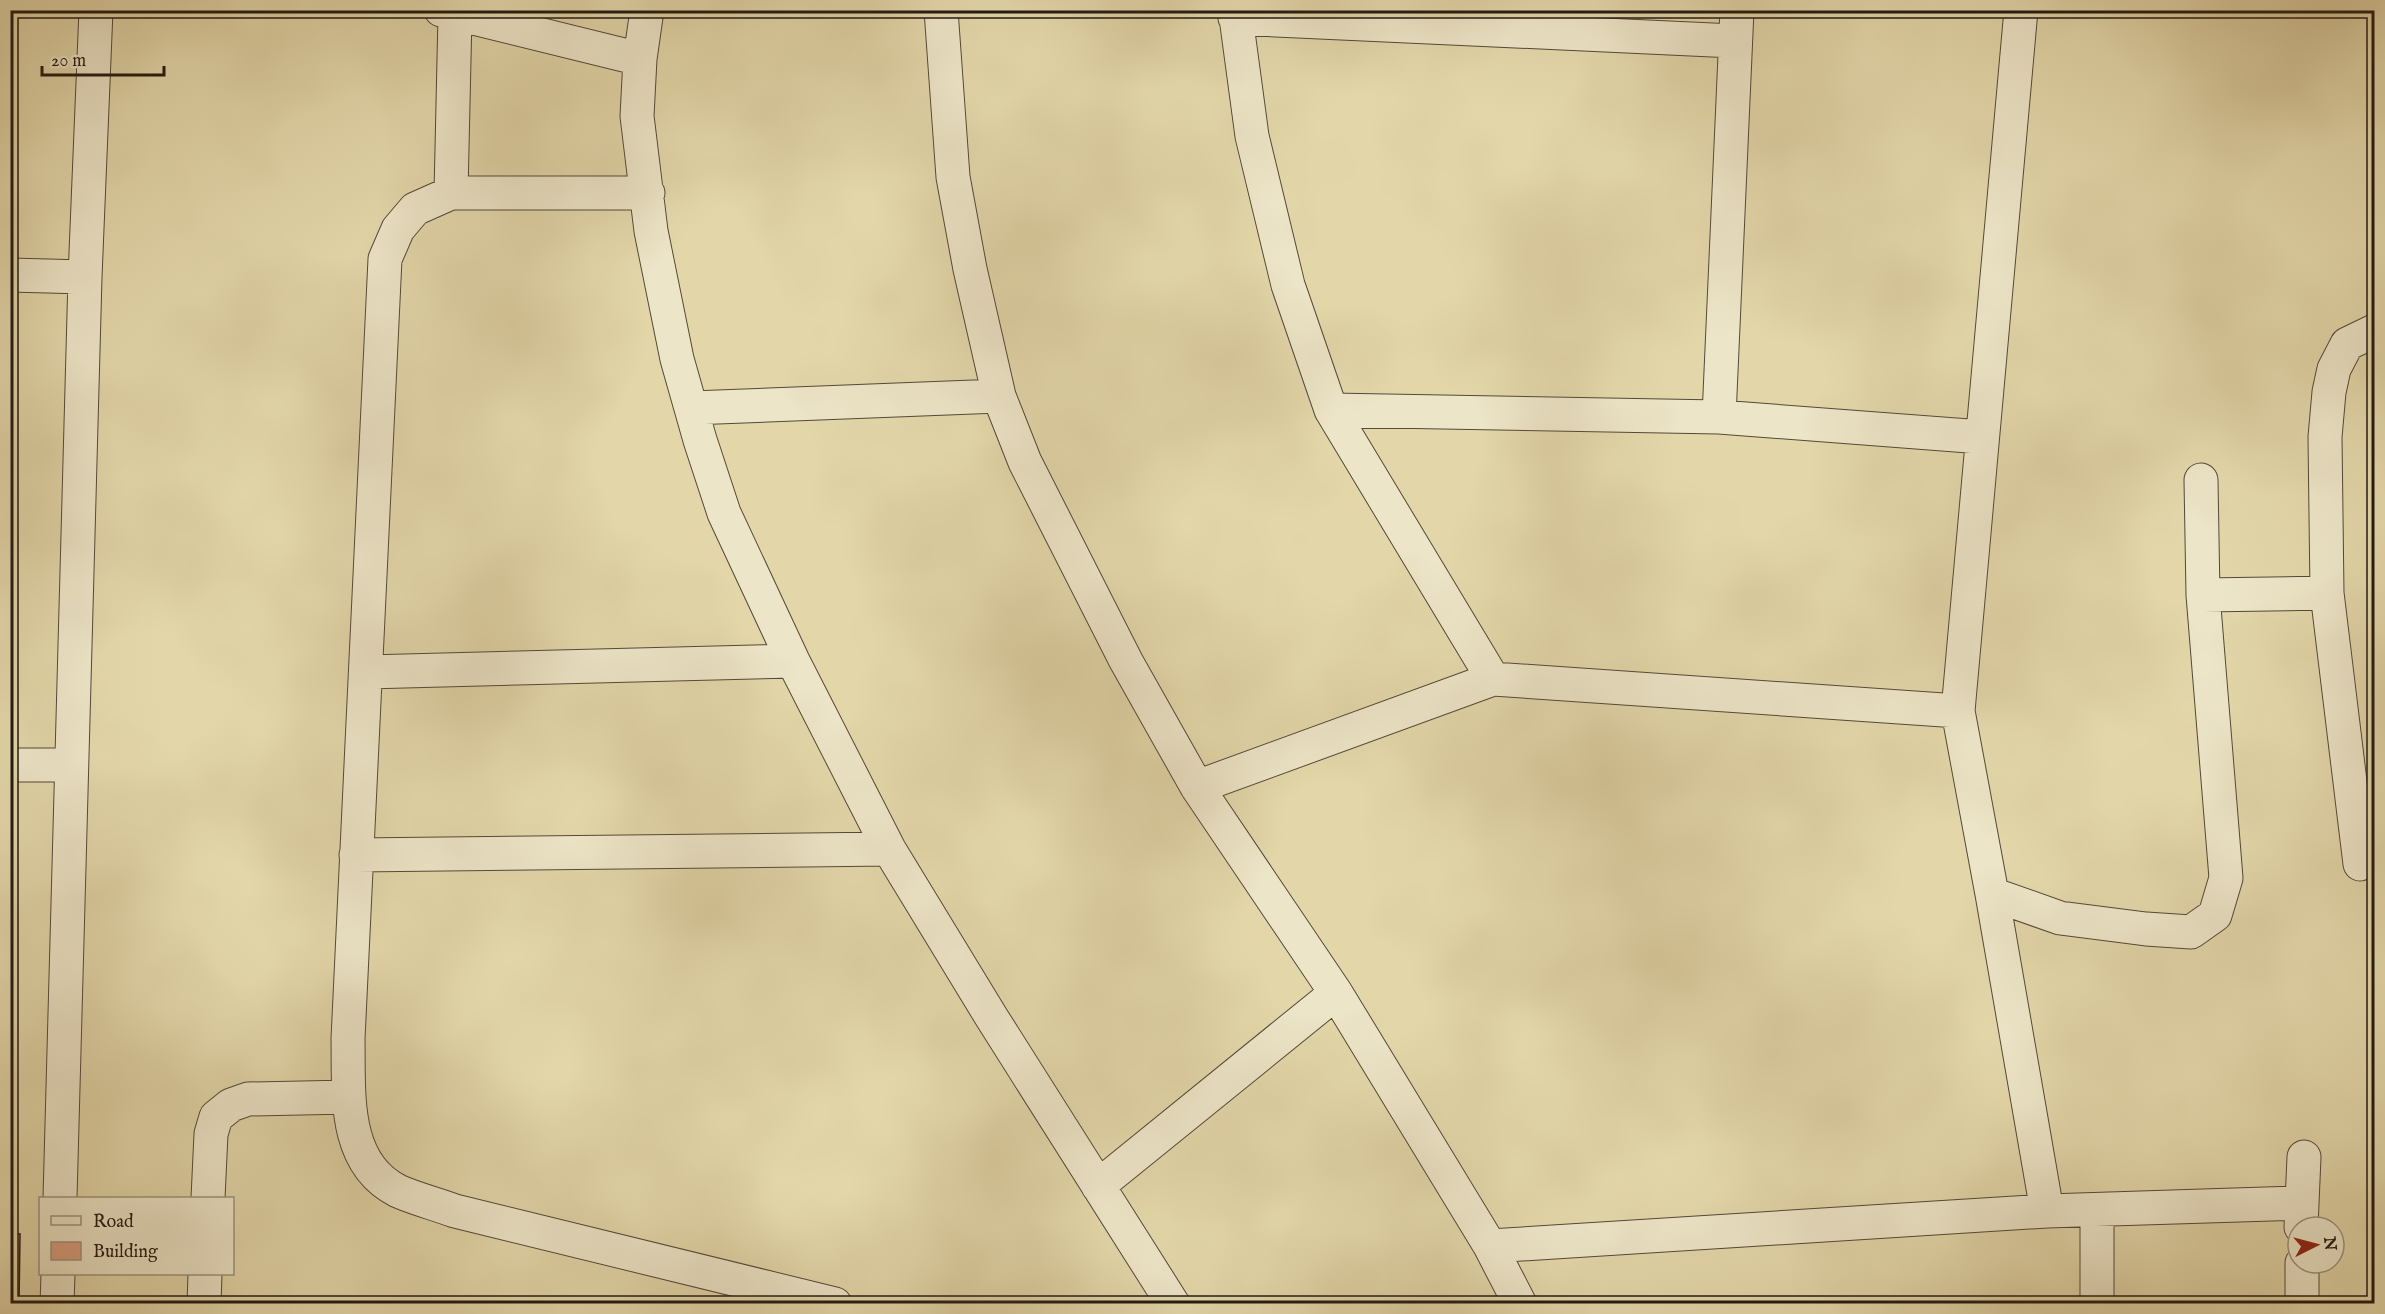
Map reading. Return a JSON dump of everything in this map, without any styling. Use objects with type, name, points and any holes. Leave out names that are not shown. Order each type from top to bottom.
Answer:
[{"type":"street","points":[[60,1197],[70,765],[85,277],[96,10]]},
{"type":"street","points":[[646,10],[640,60],[638,116],[651,231],[677,359],[724,513],[793,660],[889,849],[992,1018],[1173,1304]]},
{"type":"street","points":[[941,10],[953,177],[970,269],[999,396],[1025,462],[1126,661],[1197,787],[1336,993],[1490,1246],[1520,1304]]},
{"type":"street","points":[[2021,10],[1958,711],[2047,1211]]},
{"type":"street","points":[[451,193],[448,13],[640,60]]},
{"type":"street","points":[[1493,679],[1331,410],[1285,274],[1252,136],[1235,14],[1736,26],[1719,417]]},
{"type":"street","points":[[648,193],[451,193],[416,209],[398,229],[385,259],[348,1038],[349,1097],[356,1144],[372,1172],[398,1190],[454,1211],[835,1304]]},
{"type":"street","points":[[10,275],[85,277]]},
{"type":"street","points":[[2360,864],[2327,593],[2325,438],[2329,392],[2334,369],[2347,344],[2374,332]]},
{"type":"street","points":[[691,408],[999,396]]},
{"type":"street","points":[[1331,410],[1719,417],[1982,437]]},
{"type":"street","points":[[1992,894],[2060,918],[2146,929],[2191,932],[2216,915],[2226,878],[2204,595],[2201,480]]},
{"type":"street","points":[[2204,595],[2327,593]]},
{"type":"street","points":[[366,672],[793,660]]},
{"type":"street","points":[[1197,787],[1493,679],[1958,711]]},
{"type":"street","points":[[10,765],[70,765]]},
{"type":"street","points":[[356,855],[889,849]]},
{"type":"street","points":[[1098,1186],[1336,993]]},
{"type":"street","points":[[208,1197],[211,1134],[216,1117],[231,1105],[248,1099],[349,1097]]},
{"type":"street","points":[[1490,1246],[2047,1211],[2301,1215],[2304,1158]]},
{"type":"street","points":[[2097,1210],[2097,1304]]},
{"type":"street","points":[[57,1304],[58,1275]]},
{"type":"street","points":[[204,1304],[206,1275]]},
{"type":"street","points":[[2302,1275],[2302,1304]]},
{"type":"building","points":[[10,1233],[20,1234],[19,1304],[10,1304]]}]
